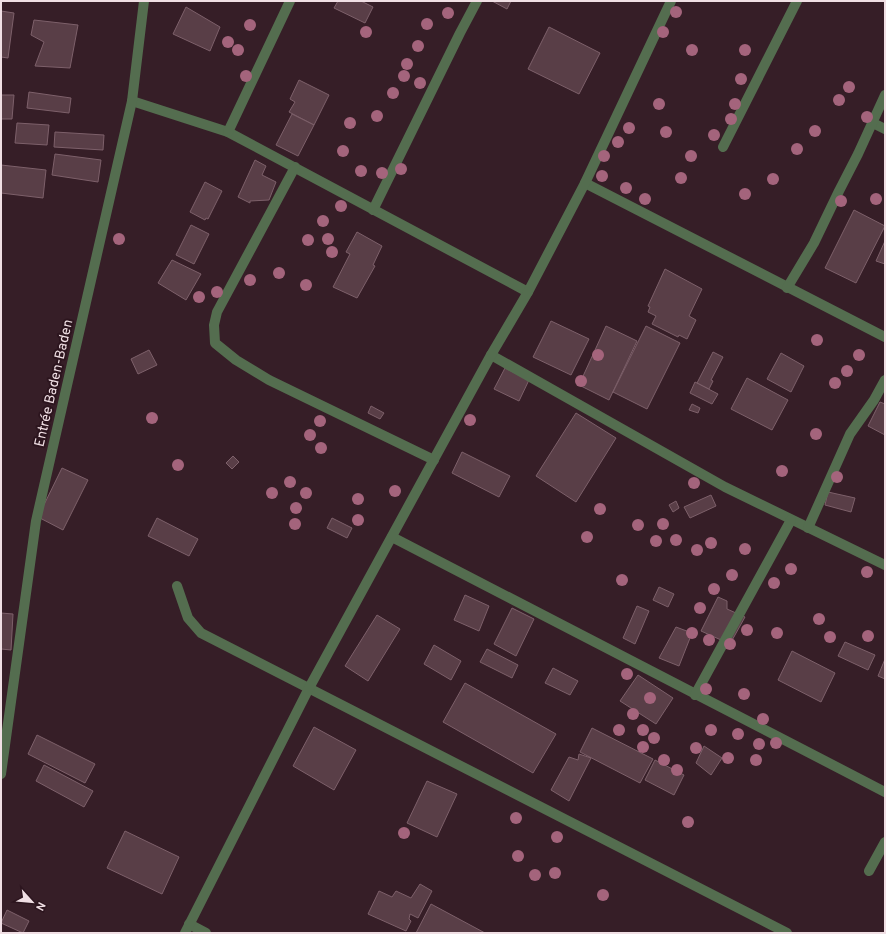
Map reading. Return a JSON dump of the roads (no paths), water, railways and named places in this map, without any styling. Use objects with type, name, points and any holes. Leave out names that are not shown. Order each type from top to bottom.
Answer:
[{"type":"street","name":"Entrée Baden-Baden","points":[[1,774],[36,521],[132,101],[144,1]]},
{"type":"street","points":[[228,132],[290,1]]},
{"type":"street","points":[[374,210],[477,1]]},
{"type":"street","points":[[206,933],[187,929],[309,688],[491,355],[528,292],[584,183],[670,1]]},
{"type":"street","points":[[723,147],[797,1]]},
{"type":"street","points":[[787,288],[814,243],[873,123],[885,95]]},
{"type":"street","points":[[132,101],[228,132],[528,292]]},
{"type":"street","points":[[873,123],[885,129]]},
{"type":"street","points":[[295,167],[217,312],[214,325],[216,343],[236,360],[269,380],[434,460]]},
{"type":"street","points":[[584,183],[885,337]]},
{"type":"street","points":[[491,355],[724,487],[885,566]]},
{"type":"street","points":[[808,528],[850,434],[874,400],[885,380]]},
{"type":"street","points":[[695,695],[791,520]]},
{"type":"street","points":[[392,537],[885,792]]},
{"type":"street","points":[[177,586],[188,618],[201,633],[787,933]]},
{"type":"street","points":[[869,871],[885,842]]}]
